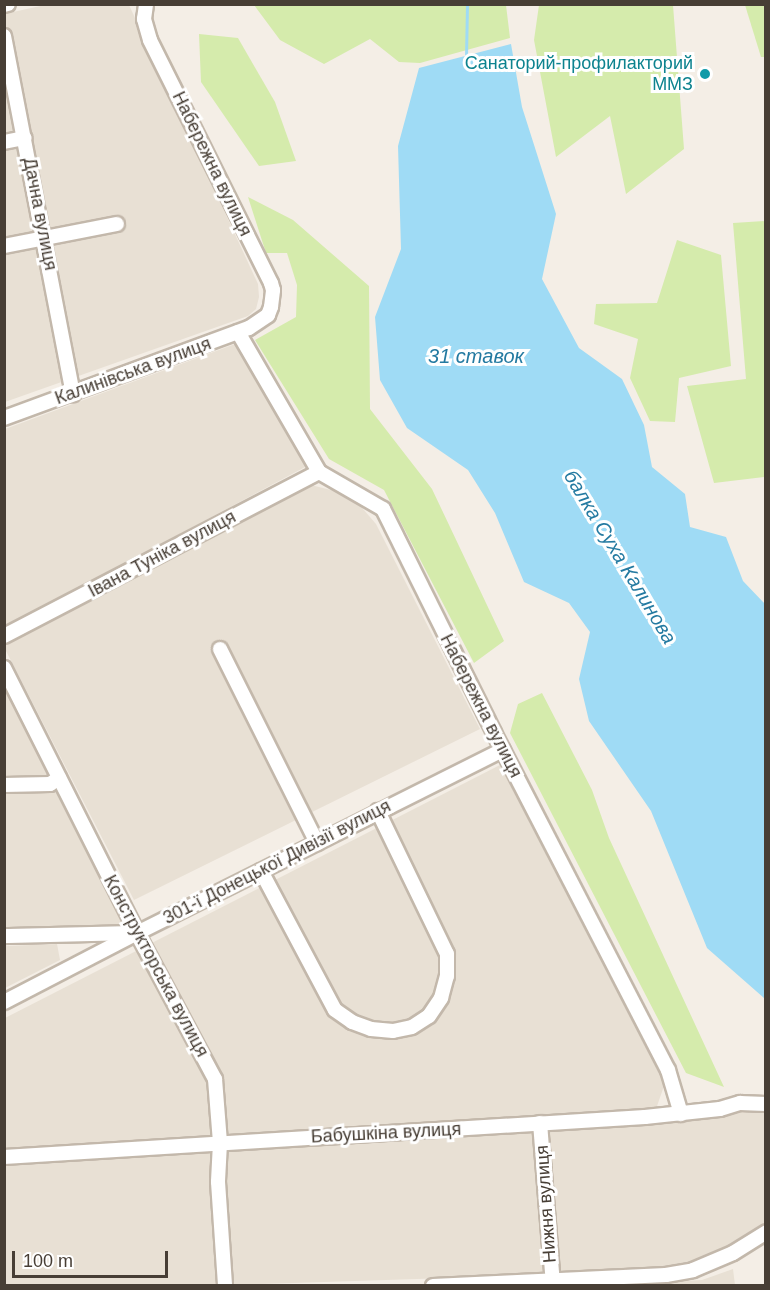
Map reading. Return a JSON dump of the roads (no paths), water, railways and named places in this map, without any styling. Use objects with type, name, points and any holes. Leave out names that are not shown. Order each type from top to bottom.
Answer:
[{"type":"street","name":"Набережна вулиця","points":[[146,4],[144,19],[150,40],[271,283],[273,290],[271,307],[261,321]]},
{"type":"street","name":"Дачна вулиця","points":[[4,36],[45,239],[73,394]]},
{"type":"street","points":[[4,142],[25,138]]},
{"type":"street","points":[[4,246],[117,224]]},
{"type":"street","name":"Калинівська вулиця","points":[[4,418],[238,332],[261,321]]},
{"type":"street","name":"Набережна вулиця","points":[[238,332],[319,472],[383,509],[503,750],[668,1070],[681,1114]]},
{"type":"street","name":"Івана Туніка вулиця","points":[[4,636],[319,472]]},
{"type":"street","points":[[220,649],[317,843]]},
{"type":"street","name":"Конструкторська вулиця","points":[[4,668],[136,933],[215,1079],[220,1143],[218,1182],[225,1286]]},
{"type":"street","name":"301-ї Донецької Дивізії вулиця","points":[[4,936],[136,933],[503,750]]},
{"type":"street","points":[[4,785],[50,784],[59,778]]},
{"type":"street","points":[[261,871],[334,1010],[352,1022],[371,1029],[393,1031],[412,1028],[429,1016],[441,998],[447,976],[447,954],[378,811]]},
{"type":"street","points":[[4,1002],[136,933]]},
{"type":"street","name":"Бабушкіна вулиця","points":[[4,1157],[681,1114],[720,1109],[740,1103],[765,1104]]},
{"type":"street","name":"Нижня вулиця","points":[[540,1123],[553,1284]]},
{"type":"street","points":[[433,1286],[553,1284],[666,1275],[693,1270],[733,1253],[765,1232]]},
{"type":"water","name":"31 ставок","points":[[511,44],[522,107],[556,214],[542,279],[579,348],[622,379],[644,425],[652,467],[685,494],[690,527],[726,537],[743,581],[765,604],[765,999],[707,948],[651,811],[589,721],[579,679],[590,632],[569,603],[524,582],[495,513],[468,470],[407,428],[380,380],[375,317],[401,249],[398,146],[419,68]]},
{"type":"waterway","name":"балка Суха Калинова","points":[[466,57],[467,4]]},
{"type":"place","name":"Санаторий-профилакторий ММЗ","points":[[705,74]]}]
